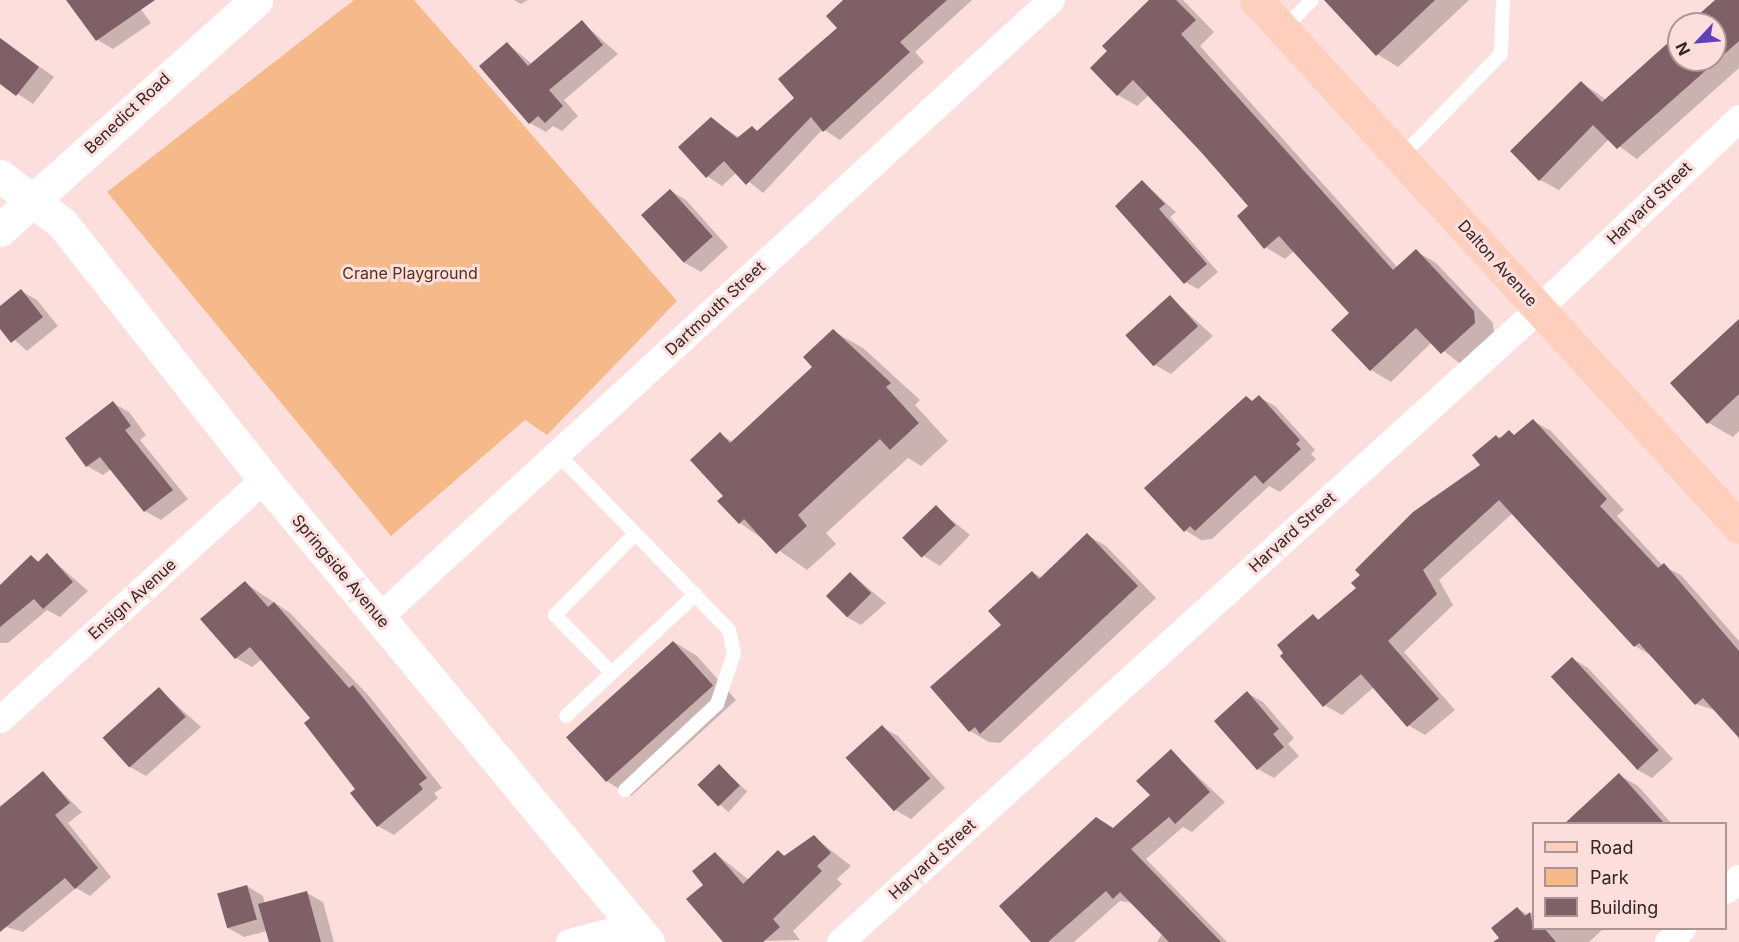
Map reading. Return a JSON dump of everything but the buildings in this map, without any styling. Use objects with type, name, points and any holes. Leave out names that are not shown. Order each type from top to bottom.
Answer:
[{"type":"main road","name":"Dalton Avenue","points":[[1256,0],[1402,156],[1538,309],[1739,527]]},
{"type":"street","name":"Benedict Road","points":[[0,230],[256,0]]},
{"type":"street","name":"Dartmouth Street","points":[[379,617],[1051,0]]},
{"type":"street","name":"Harvard Street","points":[[840,942],[1538,309],[1739,118]]},
{"type":"street","name":"Springside Avenue","points":[[0,176],[35,199],[62,224],[264,479],[641,934]]},
{"type":"street","name":"Ensign Avenue","points":[[0,719],[264,479]]},
{"type":"street","points":[[1727,888],[1739,878]]},
{"type":"street","points":[[1668,942],[1681,930]]},
{"type":"street","points":[[569,942],[641,934]]},
{"type":"lane","points":[[1283,29],[1312,0]]},
{"type":"lane","points":[[1402,156],[1501,54],[1503,0]]},
{"type":"lane","points":[[557,453],[729,630],[734,653],[727,682],[717,704],[625,790]]},
{"type":"lane","points":[[612,673],[555,615],[635,534]]},
{"type":"lane","points":[[566,716],[695,595]]},
{"type":"green space","name":"Crane Playground","points":[[354,0],[414,0],[677,301],[547,435],[525,420],[391,536],[107,192]]}]
